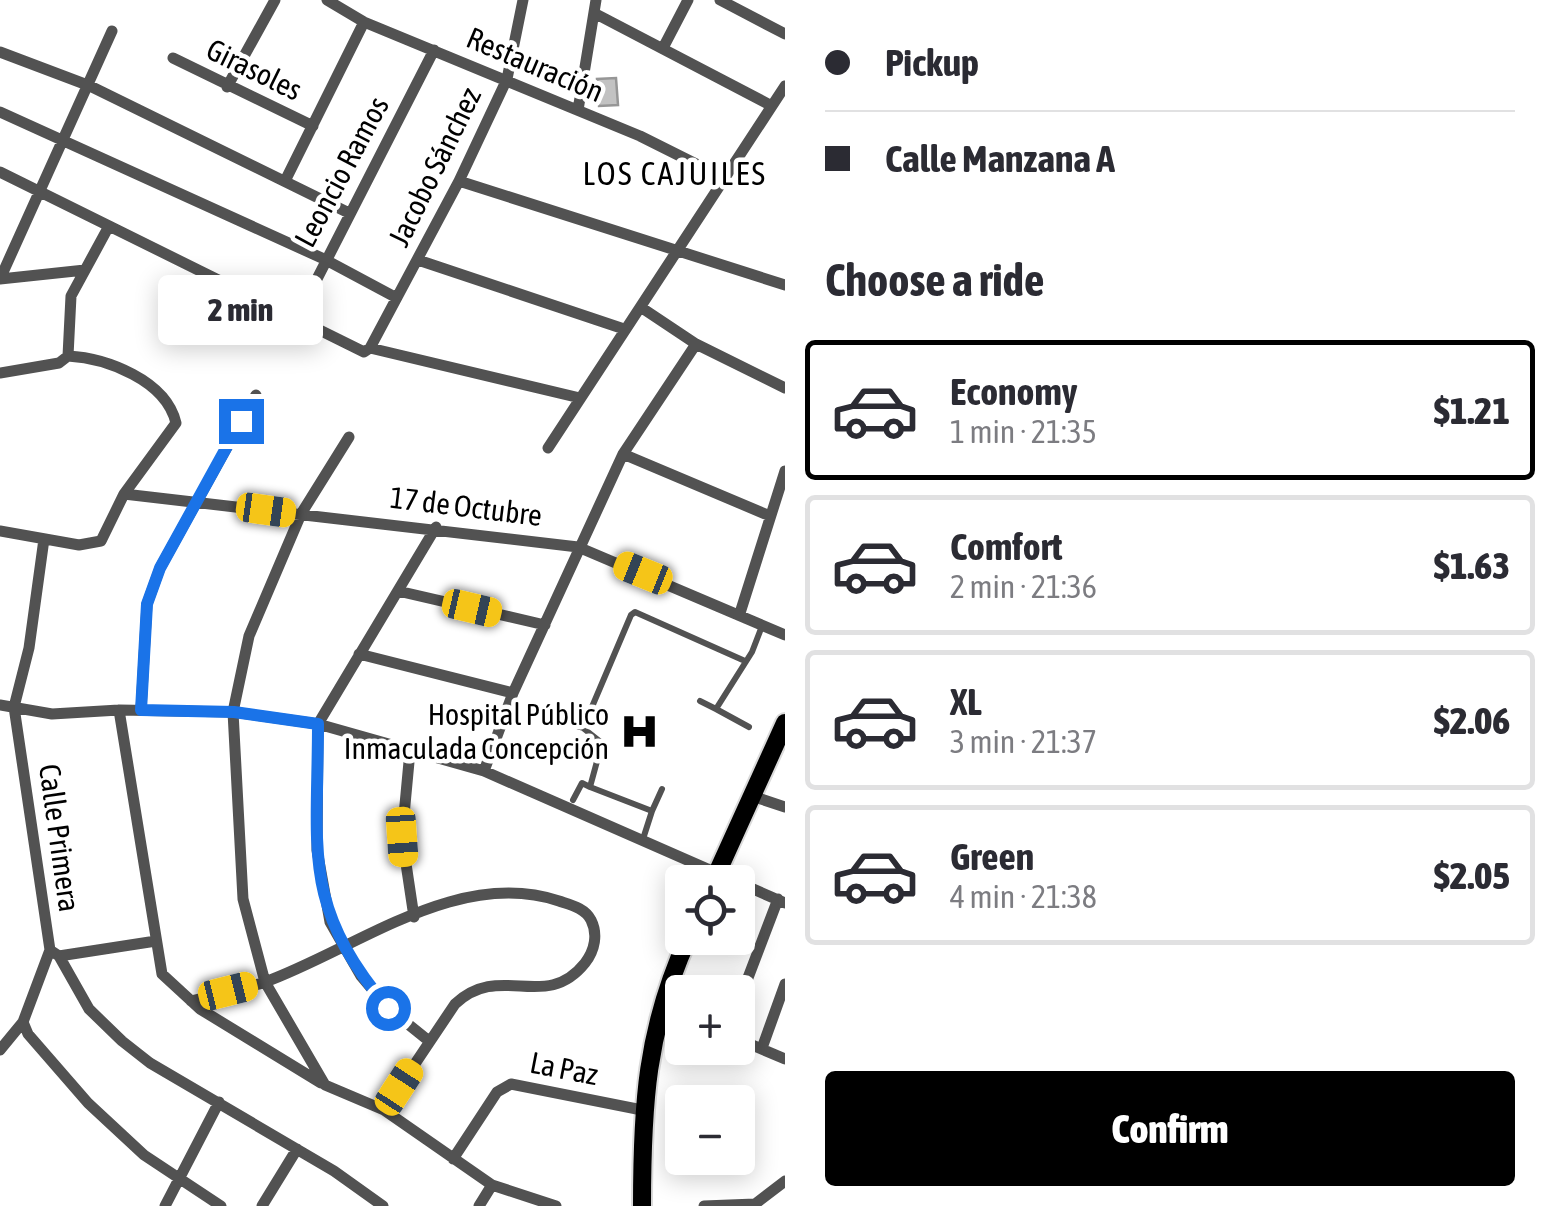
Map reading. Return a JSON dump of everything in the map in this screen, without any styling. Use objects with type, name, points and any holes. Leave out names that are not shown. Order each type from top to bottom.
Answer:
[{"type":"main road","points":[[721,865],[785,723]]},
{"type":"main road","points":[[642,1206],[642,1110],[650,1049],[660,1008],[681,955]]},
{"type":"street","points":[[227,87],[275,0]]},
{"type":"street","name":"Restauración","points":[[327,0],[364,22],[578,110],[724,178]]},
{"type":"street","name":"Jacobo Sánchez","points":[[370,348],[459,181],[506,79],[523,0]]},
{"type":"street","points":[[578,110],[596,0]]},
{"type":"street","points":[[663,48],[688,0]]},
{"type":"street","points":[[720,0],[785,34]]},
{"type":"street","points":[[596,14],[772,106]]},
{"type":"street","points":[[285,182],[364,22]]},
{"type":"street","points":[[0,279],[112,31]]},
{"type":"street","name":"Leoncio Ramos","points":[[296,318],[434,50]]},
{"type":"street","points":[[0,52],[90,86],[349,213]]},
{"type":"street","name":"Girasoles","points":[[173,58],[313,126]]},
{"type":"street","points":[[548,448],[785,86]]},
{"type":"street","points":[[0,112],[324,259],[395,297]]},
{"type":"street","points":[[0,172],[364,352],[370,348],[580,398]]},
{"type":"street","points":[[459,181],[679,248],[785,285]]},
{"type":"street","points":[[68,356],[71,296],[109,226]]},
{"type":"street","points":[[418,260],[624,330]]},
{"type":"street","points":[[0,279],[85,270]]},
{"type":"street","points":[[642,308],[696,344],[785,388]]},
{"type":"street","points":[[484,772],[513,694],[624,454],[696,344]]},
{"type":"street","points":[[0,373],[59,363],[68,356],[118,365],[157,394],[174,416],[170,432],[124,494],[101,541],[78,545],[0,531]]},
{"type":"street","points":[[141,710],[147,604],[160,568],[256,394]]},
{"type":"street","points":[[325,1085],[265,982],[243,899],[234,712],[250,636],[302,514],[350,436]]},
{"type":"street","points":[[624,454],[770,516]]},
{"type":"street","points":[[740,613],[785,471]]},
{"type":"street","name":"17 de Octubre","points":[[124,494],[578,547],[785,634]]},
{"type":"street","points":[[429,1041],[388,1008],[341,946],[322,896],[317,850],[318,724],[436,528]]},
{"type":"street","name":"Calle Primera","points":[[44,539],[29,648],[14,707],[54,953],[89,1010],[122,1041],[297,1148],[368,1202],[383,1206]]},
{"type":"street","points":[[398,592],[545,624]]},
{"type":"street","points":[[359,654],[513,694]]},
{"type":"street","points":[[0,705],[52,714],[119,710],[234,712],[318,724],[484,772],[692,865]]},
{"type":"street","points":[[119,710],[162,974],[191,1001],[325,1085],[384,1110],[492,1185],[556,1206]]},
{"type":"street","points":[[410,752],[402,837],[414,916]]},
{"type":"street","points":[[752,796],[785,806]]},
{"type":"street","points":[[750,975],[781,901],[755,891]]},
{"type":"street","points":[[191,1001],[265,982],[414,916],[485,894],[543,896],[589,916],[596,933],[584,964],[556,985],[484,984],[470,990],[429,1041],[384,1110]]},
{"type":"street","points":[[0,1050],[23,1022],[54,953],[156,940]]},
{"type":"street","points":[[762,1048],[784,987]]},
{"type":"street","points":[[660,1008],[665,1010]]},
{"type":"street","points":[[23,1022],[28,1034],[88,1104],[144,1156],[221,1206]]},
{"type":"street","points":[[755,1045],[785,1059]]},
{"type":"street","name":"La Paz","points":[[453,1159],[497,1092],[511,1084],[642,1110]]},
{"type":"street","points":[[165,1206],[176,1178],[219,1102]]},
{"type":"street","points":[[262,1206],[297,1148]]},
{"type":"street","points":[[704,1206],[755,1205],[785,1181]]},
{"type":"street","points":[[479,1206],[492,1185]]},
{"type":"lane","points":[[583,728],[635,612],[746,662]]},
{"type":"lane","points":[[716,709],[746,662],[763,625]]},
{"type":"lane","points":[[700,701],[749,728]]},
{"type":"lane","points":[[572,724],[602,743],[590,787]]},
{"type":"lane","points":[[573,800],[582,782],[652,811]]},
{"type":"lane","points":[[643,840],[662,789]]},
{"type":"building","points":[[616,78],[618,105],[599,106],[597,79]]},
{"type":"place","name":"Hospital Público Inmaculada Concepción","points":[[639,732]]},
{"type":"district","name":"LOS CAJUILES","points":[[675,174]]},
{"type":"route","points":[[241,421],[160,568],[147,604],[141,710],[234,712],[318,724],[317,850],[322,896],[341,946],[388,1008]]}]
